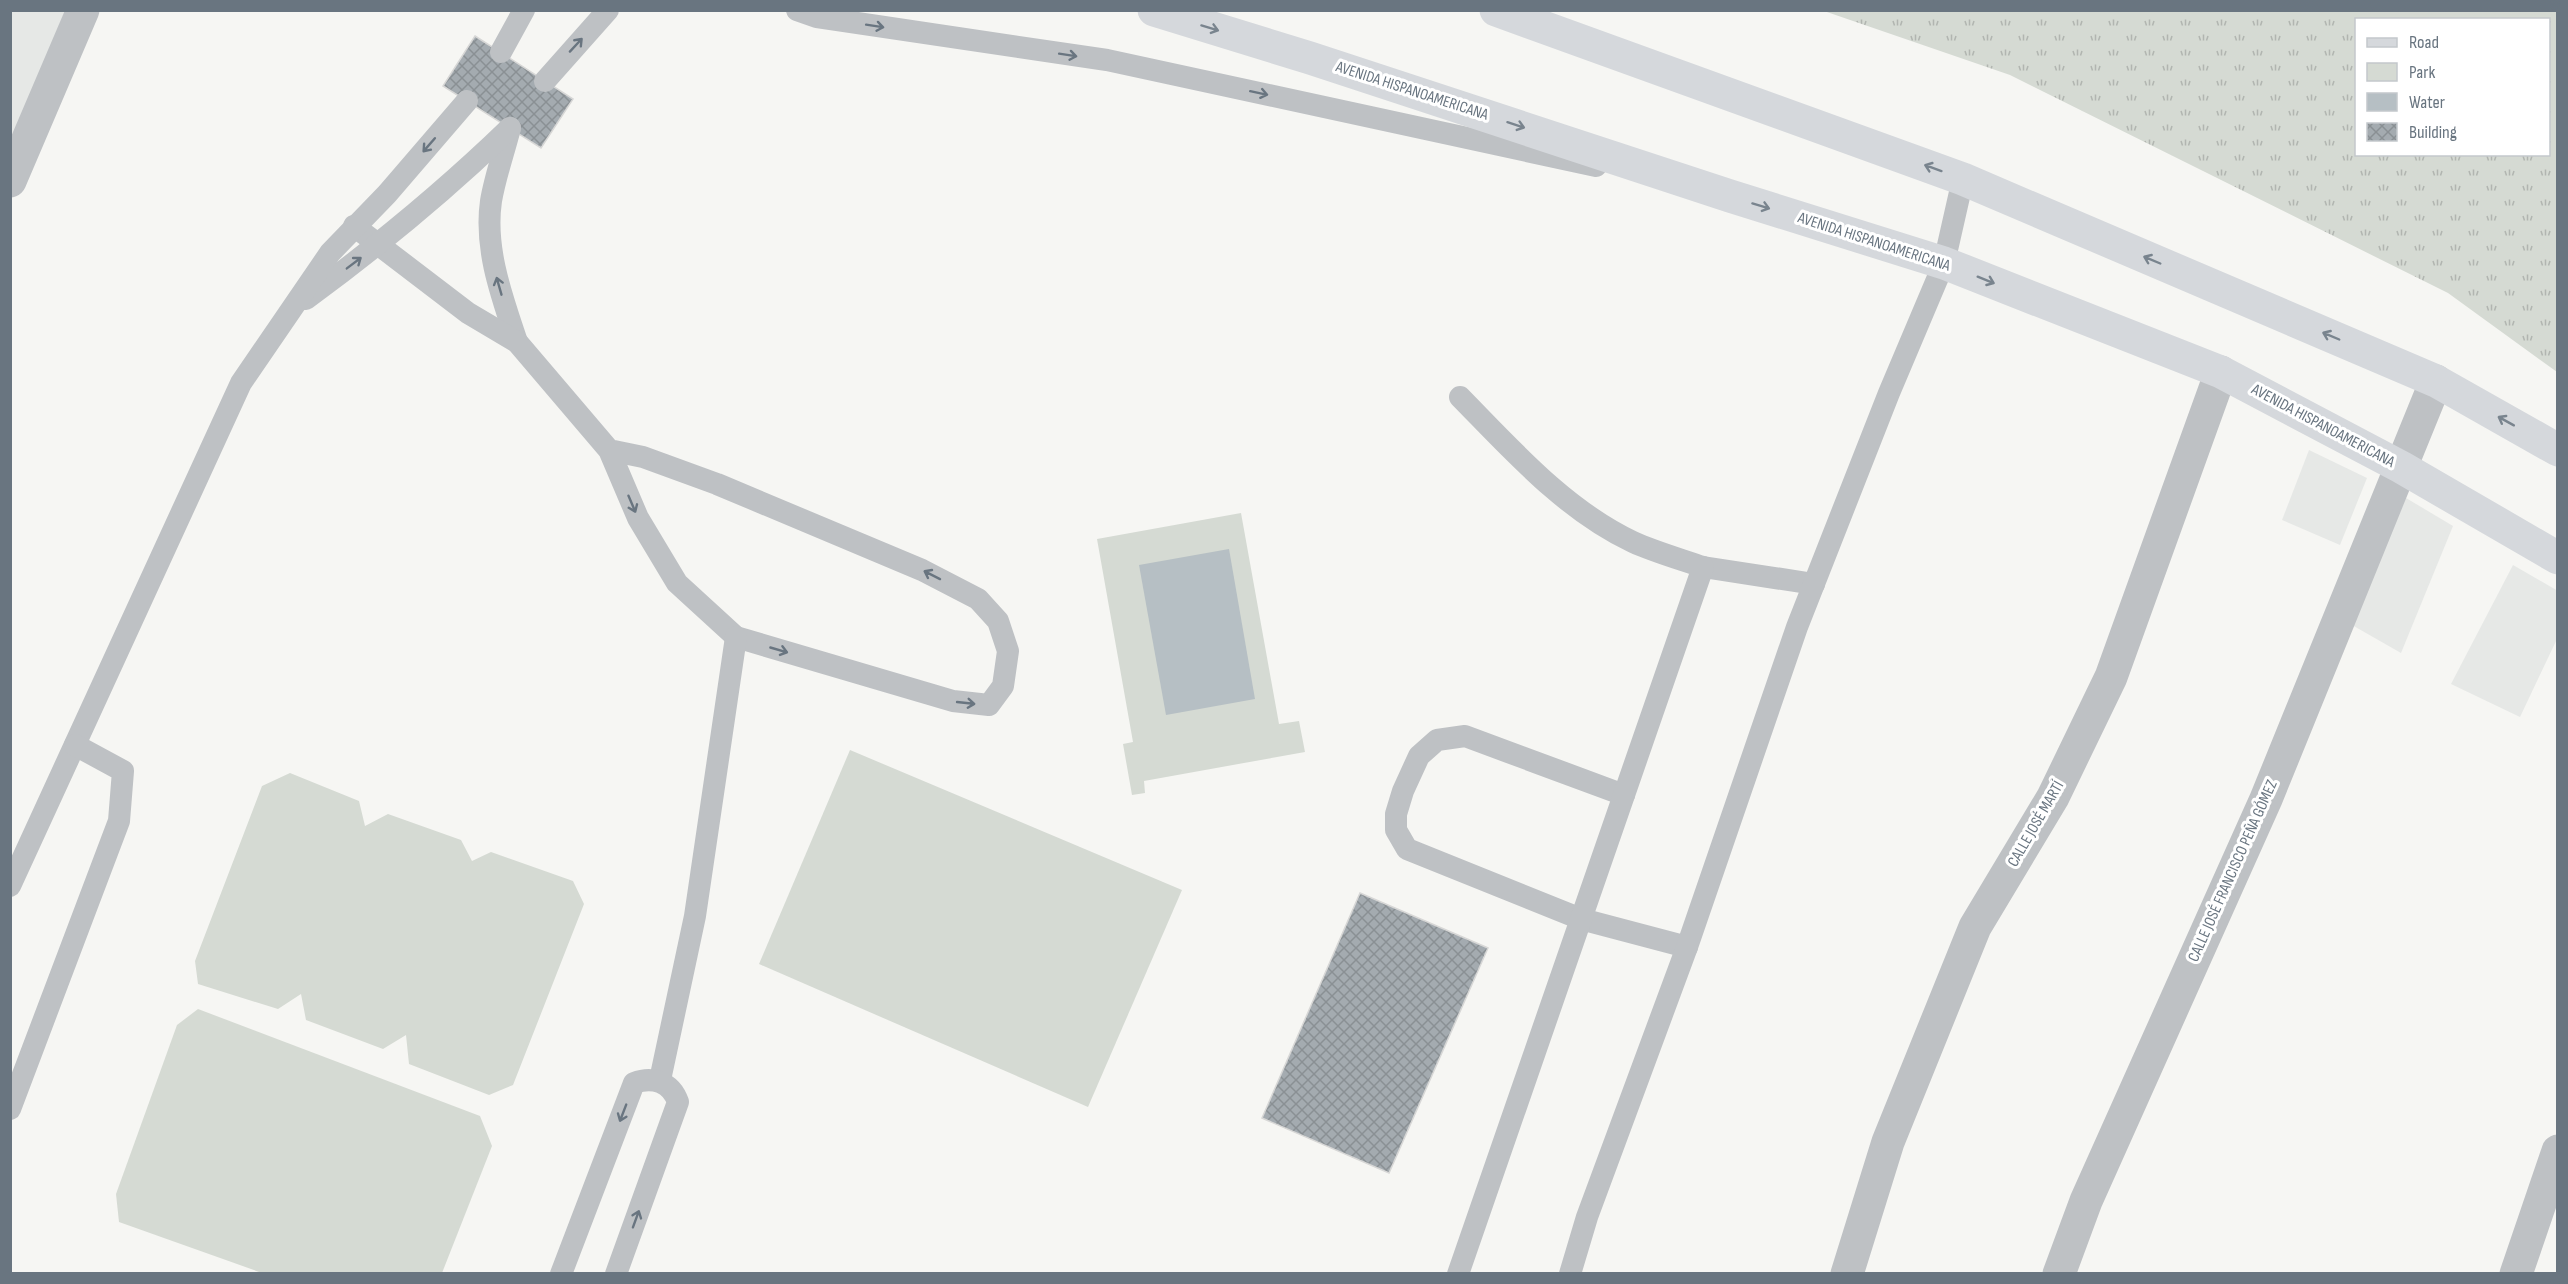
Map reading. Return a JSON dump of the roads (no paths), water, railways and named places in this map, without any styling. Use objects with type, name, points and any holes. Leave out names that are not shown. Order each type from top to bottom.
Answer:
[{"type":"main road","name":"AVENIDA HISPANOAMERICANA","points":[[1154,10],[1310,58],[1721,193],[1944,263],[2221,372],[2401,467],[2558,558]]},
{"type":"main road","points":[[1496,10],[1964,179],[2436,381],[2558,450]]},
{"type":"street","points":[[11,179],[83,10]]},
{"type":"street","name":"CALLE JOSÉ MARTÍ","points":[[1847,1274],[1888,1142],[1975,927],[2054,797],[2112,677],[2221,372]]},
{"type":"street","name":"CALLE JOSÉ FRANCISCO PEÑA GÓMEZ","points":[[2059,1274],[2086,1201],[2266,800],[2436,381]]},
{"type":"street","points":[[2516,1274],[2558,1151]]},
{"type":"lane","points":[[501,52],[524,10]]},
{"type":"lane","points":[[545,81],[609,10]]},
{"type":"lane","points":[[797,10],[817,17],[1107,60],[1721,193]]},
{"type":"lane","points":[[10,886],[241,382],[330,253],[387,194],[467,101]]},
{"type":"lane","points":[[290,311],[379,245],[429,204],[510,128],[491,202],[491,250],[498,284],[517,342]]},
{"type":"lane","points":[[1570,1274],[1587,1217],[1687,947],[1797,627],[1889,393],[1944,263],[1964,179]]},
{"type":"lane","points":[[354,226],[459,306],[517,342],[609,450],[638,518],[678,583],[736,637],[953,701],[989,705],[1004,686],[1008,651],[998,621],[978,599],[922,570],[717,484],[643,456],[609,450]]},
{"type":"lane","points":[[1460,397],[1570,503],[1633,542],[1703,567],[1814,584]]},
{"type":"lane","points":[[1458,1274],[1703,567]]},
{"type":"lane","points":[[660,1080],[695,916],[736,637]]},
{"type":"lane","points":[[1624,795],[1465,736],[1437,740],[1419,756],[1403,791],[1396,814],[1396,830],[1407,849],[1581,919],[1687,947]]},
{"type":"lane","points":[[10,1109],[119,821],[123,771],[75,745]]},
{"type":"lane","points":[[561,1274],[634,1083],[646,1079],[660,1080],[675,1093],[678,1102],[616,1274]]},
{"type":"water","points":[[1229,549],[1255,699],[1166,715],[1139,565]]}]
